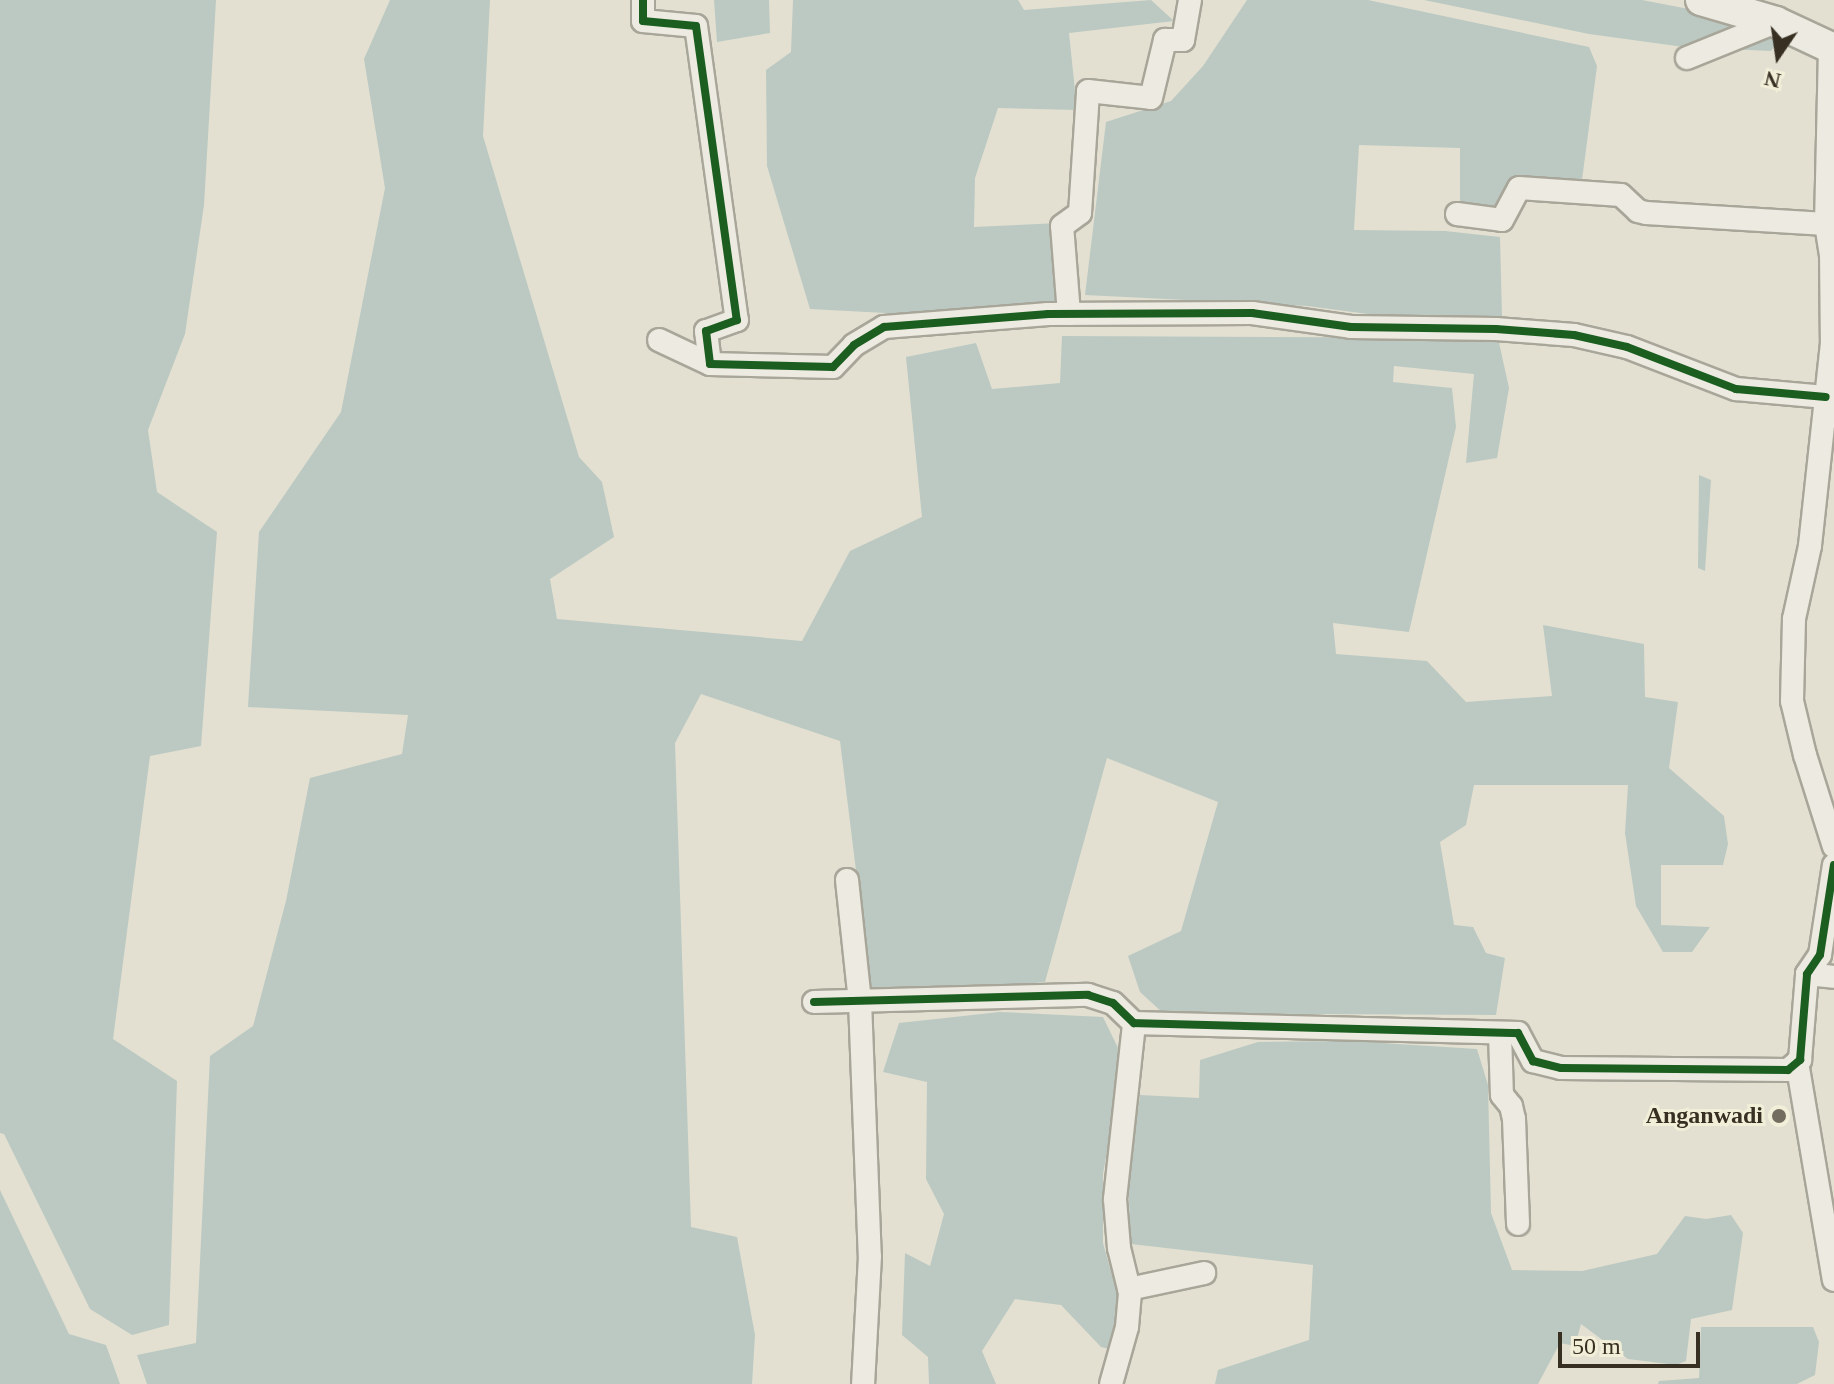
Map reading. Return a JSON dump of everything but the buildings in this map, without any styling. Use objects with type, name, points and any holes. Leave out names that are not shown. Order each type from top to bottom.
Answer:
[{"type":"street","points":[[643,0],[643,21],[696,26],[737,320],[706,331],[710,364]]},
{"type":"street","points":[[1069,314],[1062,226],[1080,213],[1088,91],[1151,98],[1165,40],[1183,40],[1190,0]]},
{"type":"street","points":[[1701,0],[1776,22],[1832,48],[1826,224],[1833,272],[1832,343],[1810,546],[1794,619],[1792,701],[1817,798],[1834,847]]},
{"type":"street","points":[[1687,58],[1776,22]]},
{"type":"street","points":[[1457,214],[1502,220],[1509,213],[1513,193],[1519,188],[1621,195],[1638,211],[1646,213],[1826,224]]},
{"type":"street","points":[[659,340],[710,364],[833,367],[854,345],[884,327],[1069,314],[1252,313],[1351,327],[1496,329],[1574,335],[1627,347],[1736,389],[1826,397]]},
{"type":"street","points":[[1834,865],[1820,955],[1807,974],[1797,1062],[1829,1230],[1834,1280]]},
{"type":"street","points":[[847,880],[860,1001],[870,1256],[863,1384]]},
{"type":"street","points":[[1807,974],[1834,977]]},
{"type":"street","points":[[814,1002],[1088,995],[1113,1003],[1134,1023],[1518,1033],[1533,1061],[1561,1068],[1788,1070],[1797,1062]]},
{"type":"street","points":[[1111,1384],[1127,1327],[1129,1289],[1119,1248],[1115,1199],[1134,1023]]},
{"type":"street","points":[[1500,1033],[1502,1095],[1511,1106],[1514,1119],[1518,1224]]},
{"type":"street","points":[[1129,1289],[1204,1273]]},
{"type":"shaded area","points":[[0,0],[216,0],[204,205],[185,334],[148,430],[157,492],[217,532],[201,746],[150,756],[113,1039],[177,1081],[169,1325],[132,1335],[90,1309],[4,1134],[0,1133]]},
{"type":"shaded area","points":[[390,0],[490,0],[483,136],[579,457],[602,482],[614,537],[550,579],[557,619],[802,641],[850,551],[922,517],[906,357],[976,343],[992,389],[1060,383],[1062,336],[1498,338],[1509,388],[1497,458],[1466,463],[1474,374],[1394,366],[1393,382],[1452,388],[1456,427],[1409,632],[1333,623],[1336,654],[1427,661],[1466,702],[1552,696],[1543,625],[1644,644],[1645,697],[1678,702],[1669,768],[1724,816],[1728,844],[1723,865],[1661,865],[1661,925],[1710,927],[1692,952],[1663,952],[1636,906],[1625,833],[1628,785],[1474,785],[1466,825],[1440,842],[1454,925],[1473,927],[1486,953],[1505,958],[1496,1015],[1163,1013],[1140,992],[1128,956],[1181,931],[1218,802],[1107,758],[1045,982],[872,1000],[840,741],[701,694],[675,743],[691,1227],[737,1237],[755,1335],[752,1384],[147,1384],[137,1355],[196,1343],[210,1056],[253,1026],[286,901],[310,778],[402,754],[408,715],[248,707],[259,532],[341,412],[385,188],[364,59]]},
{"type":"shaded area","points":[[714,0],[769,0],[770,33],[717,42]]},
{"type":"shaded area","points":[[793,0],[1018,0],[1024,10],[1151,0],[1174,21],[1069,33],[1077,110],[998,108],[975,178],[974,227],[1059,223],[1064,308],[905,314],[810,309],[767,166],[766,70],[791,52]]},
{"type":"shaded area","points":[[1247,0],[1368,0],[1589,47],[1597,66],[1582,180],[1507,180],[1506,213],[1460,204],[1460,148],[1359,145],[1354,230],[1445,231],[1500,237],[1502,316],[1383,316],[1307,306],[1085,295],[1106,122],[1171,101],[1203,66]]},
{"type":"shaded area","points":[[1424,0],[1642,0],[1694,10],[1778,41],[1771,51],[1684,47],[1589,34]]},
{"type":"shaded area","points":[[1699,475],[1711,480],[1705,571],[1698,568]]},
{"type":"shaded area","points":[[1000,1012],[1103,1017],[1118,1048],[1116,1100],[1103,1174],[1103,1243],[1123,1315],[1118,1351],[1101,1347],[1061,1305],[1015,1299],[982,1351],[996,1384],[929,1384],[928,1357],[902,1335],[905,1253],[930,1266],[944,1214],[926,1179],[927,1082],[883,1072],[899,1023]]},
{"type":"shaded area","points":[[1350,1041],[1477,1049],[1488,1085],[1491,1213],[1512,1270],[1582,1271],[1657,1254],[1685,1216],[1706,1219],[1731,1215],[1743,1233],[1732,1310],[1691,1319],[1686,1361],[1676,1365],[1628,1359],[1581,1324],[1575,1346],[1560,1343],[1538,1384],[1215,1384],[1218,1370],[1309,1340],[1313,1265],[1131,1244],[1128,1181],[1140,1095],[1199,1098],[1200,1060],[1258,1042]]},
{"type":"shaded area","points":[[0,1190],[69,1334],[106,1345],[120,1384],[0,1384]]},
{"type":"shaded area","points":[[1701,1327],[1813,1327],[1819,1342],[1815,1375],[1797,1384],[1658,1384],[1659,1381],[1699,1378]]},
{"type":"cycle path","points":[[643,0],[643,21],[696,26],[737,320],[706,331],[710,364],[833,367],[854,345],[884,327],[1048,314],[1252,313],[1351,327],[1496,329],[1574,335],[1627,347],[1736,389],[1826,397]]},
{"type":"cycle path","points":[[814,1002],[1088,995],[1113,1003],[1134,1023],[1518,1033],[1533,1061],[1561,1068],[1788,1070],[1800,1060],[1807,974],[1820,955],[1834,865]]},
{"type":"place","name":"Anganwadi","points":[[1779,1116]]}]
